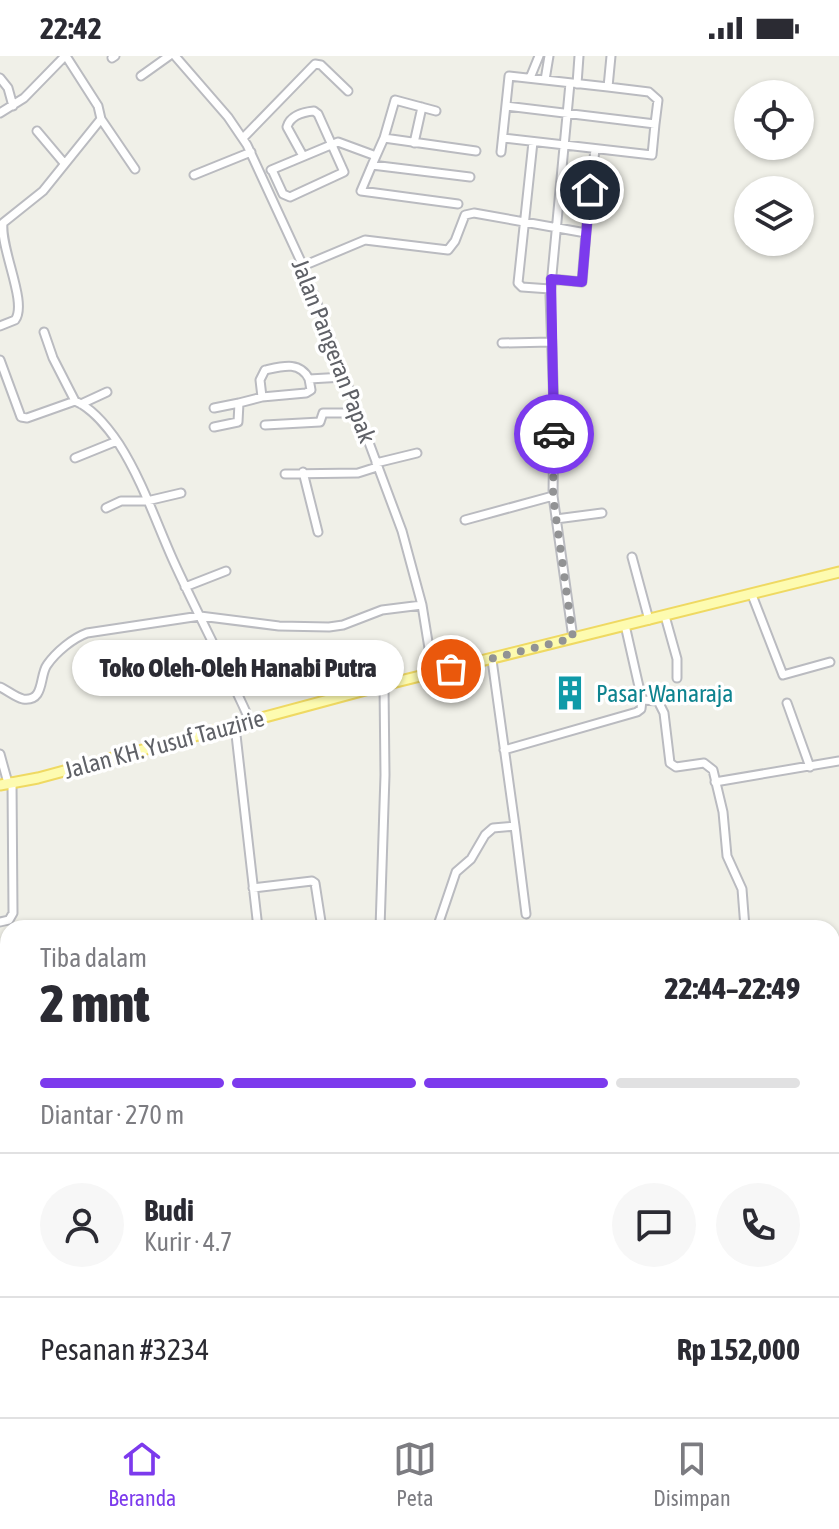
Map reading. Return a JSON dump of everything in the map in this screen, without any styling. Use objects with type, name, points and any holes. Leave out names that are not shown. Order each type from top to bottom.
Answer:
[{"type":"main road","name":"Jalan KH. Yusuf Tauzirie","points":[[7,783],[38,778],[384,685],[839,572]]},
{"type":"street","points":[[0,113],[13,106],[66,56],[98,106],[101,119],[135,169]]},
{"type":"street","points":[[141,76],[172,56]]},
{"type":"street","name":"Jalan Pangeran Papak","points":[[172,56],[228,117],[243,138],[303,266],[402,531],[422,605],[433,673]]},
{"type":"street","points":[[312,56],[348,91]]},
{"type":"street","points":[[530,78],[539,56]]},
{"type":"street","points":[[545,80],[549,56]]},
{"type":"street","points":[[573,638],[553,496],[550,289],[566,113],[579,56]]},
{"type":"street","points":[[608,87],[611,56]]},
{"type":"street","points":[[243,138],[319,63]]},
{"type":"street","points":[[501,152],[509,76],[649,92],[658,100],[652,155],[503,138]]},
{"type":"street","points":[[0,78],[8,88],[13,106]]},
{"type":"street","points":[[436,111],[395,100],[384,138],[361,191],[458,204]]},
{"type":"street","points":[[506,106],[655,124]]},
{"type":"street","points":[[414,143],[422,107]]},
{"type":"street","points":[[272,170],[283,194],[294,195],[344,172],[314,111],[292,118],[287,127],[303,156]]},
{"type":"street","points":[[0,326],[15,320],[19,310],[2,244],[1,226],[37,197],[101,119]]},
{"type":"street","points":[[37,131],[64,163]]},
{"type":"street","points":[[384,138],[476,151]]},
{"type":"street","points":[[262,174],[338,142],[376,156]]},
{"type":"street","points":[[533,142],[518,283],[522,287],[550,289]]},
{"type":"street","points":[[551,279],[582,282],[595,149]]},
{"type":"street","points":[[194,175],[251,152]]},
{"type":"street","points":[[372,165],[470,177]]},
{"type":"street","points":[[303,266],[365,240],[448,250],[465,215],[474,213],[586,233]]},
{"type":"street","points":[[44,332],[53,358],[78,402],[117,441],[250,721]]},
{"type":"street","points":[[502,343],[551,342]]},
{"type":"street","points":[[0,360],[21,417],[27,418],[107,392]]},
{"type":"street","points":[[214,408],[262,397],[309,393],[311,390],[305,370],[299,366],[265,370],[260,380],[262,397]]},
{"type":"street","points":[[309,379],[344,377]]},
{"type":"street","points":[[214,427],[238,422],[239,403]]},
{"type":"street","points":[[265,425],[320,422],[323,413],[357,413]]},
{"type":"street","points":[[75,458],[117,441]]},
{"type":"street","points":[[285,474],[358,473],[417,453]]},
{"type":"street","points":[[303,472],[318,532]]},
{"type":"street","points":[[106,508],[121,501],[147,501],[181,493]]},
{"type":"street","points":[[465,520],[553,496]]},
{"type":"street","points":[[556,519],[602,513]]},
{"type":"street","points":[[632,557],[649,620]]},
{"type":"street","points":[[185,587],[226,571]]},
{"type":"street","points":[[752,595],[783,675],[830,662]]},
{"type":"street","points":[[0,687],[21,698],[32,697],[42,687],[46,667],[79,636],[200,616],[279,626],[329,627],[382,610],[422,605]]},
{"type":"street","points":[[665,616],[677,659],[677,678]]},
{"type":"street","points":[[504,750],[641,709],[642,700],[625,625]]},
{"type":"street","points":[[492,660],[526,914]]},
{"type":"street","points":[[380,920],[385,775],[384,685]]},
{"type":"street","points":[[642,700],[653,699],[661,706],[672,766],[707,764],[713,770],[723,812],[727,856],[742,889],[744,920]]},
{"type":"street","points":[[787,703],[810,767]]},
{"type":"street","points":[[235,726],[257,920]]},
{"type":"street","points":[[0,754],[7,783],[13,913],[9,920]]},
{"type":"street","points":[[715,782],[839,761]]},
{"type":"street","points":[[440,920],[456,872],[471,859],[485,835],[493,828],[515,826]]},
{"type":"street","points":[[253,888],[312,881],[318,890],[321,920]]},
{"type":"way so far","points":[[451,669],[573,638],[553,496],[554,434]]},
{"type":"place","name":"Toko Oleh-Oleh Hanabi Putra","points":[[451,669]]},
{"type":"place","name":"Pasar Wanaraja","points":[[570,693]]},
{"type":"route","points":[[554,434],[551,279],[582,282],[590,190]]}]
